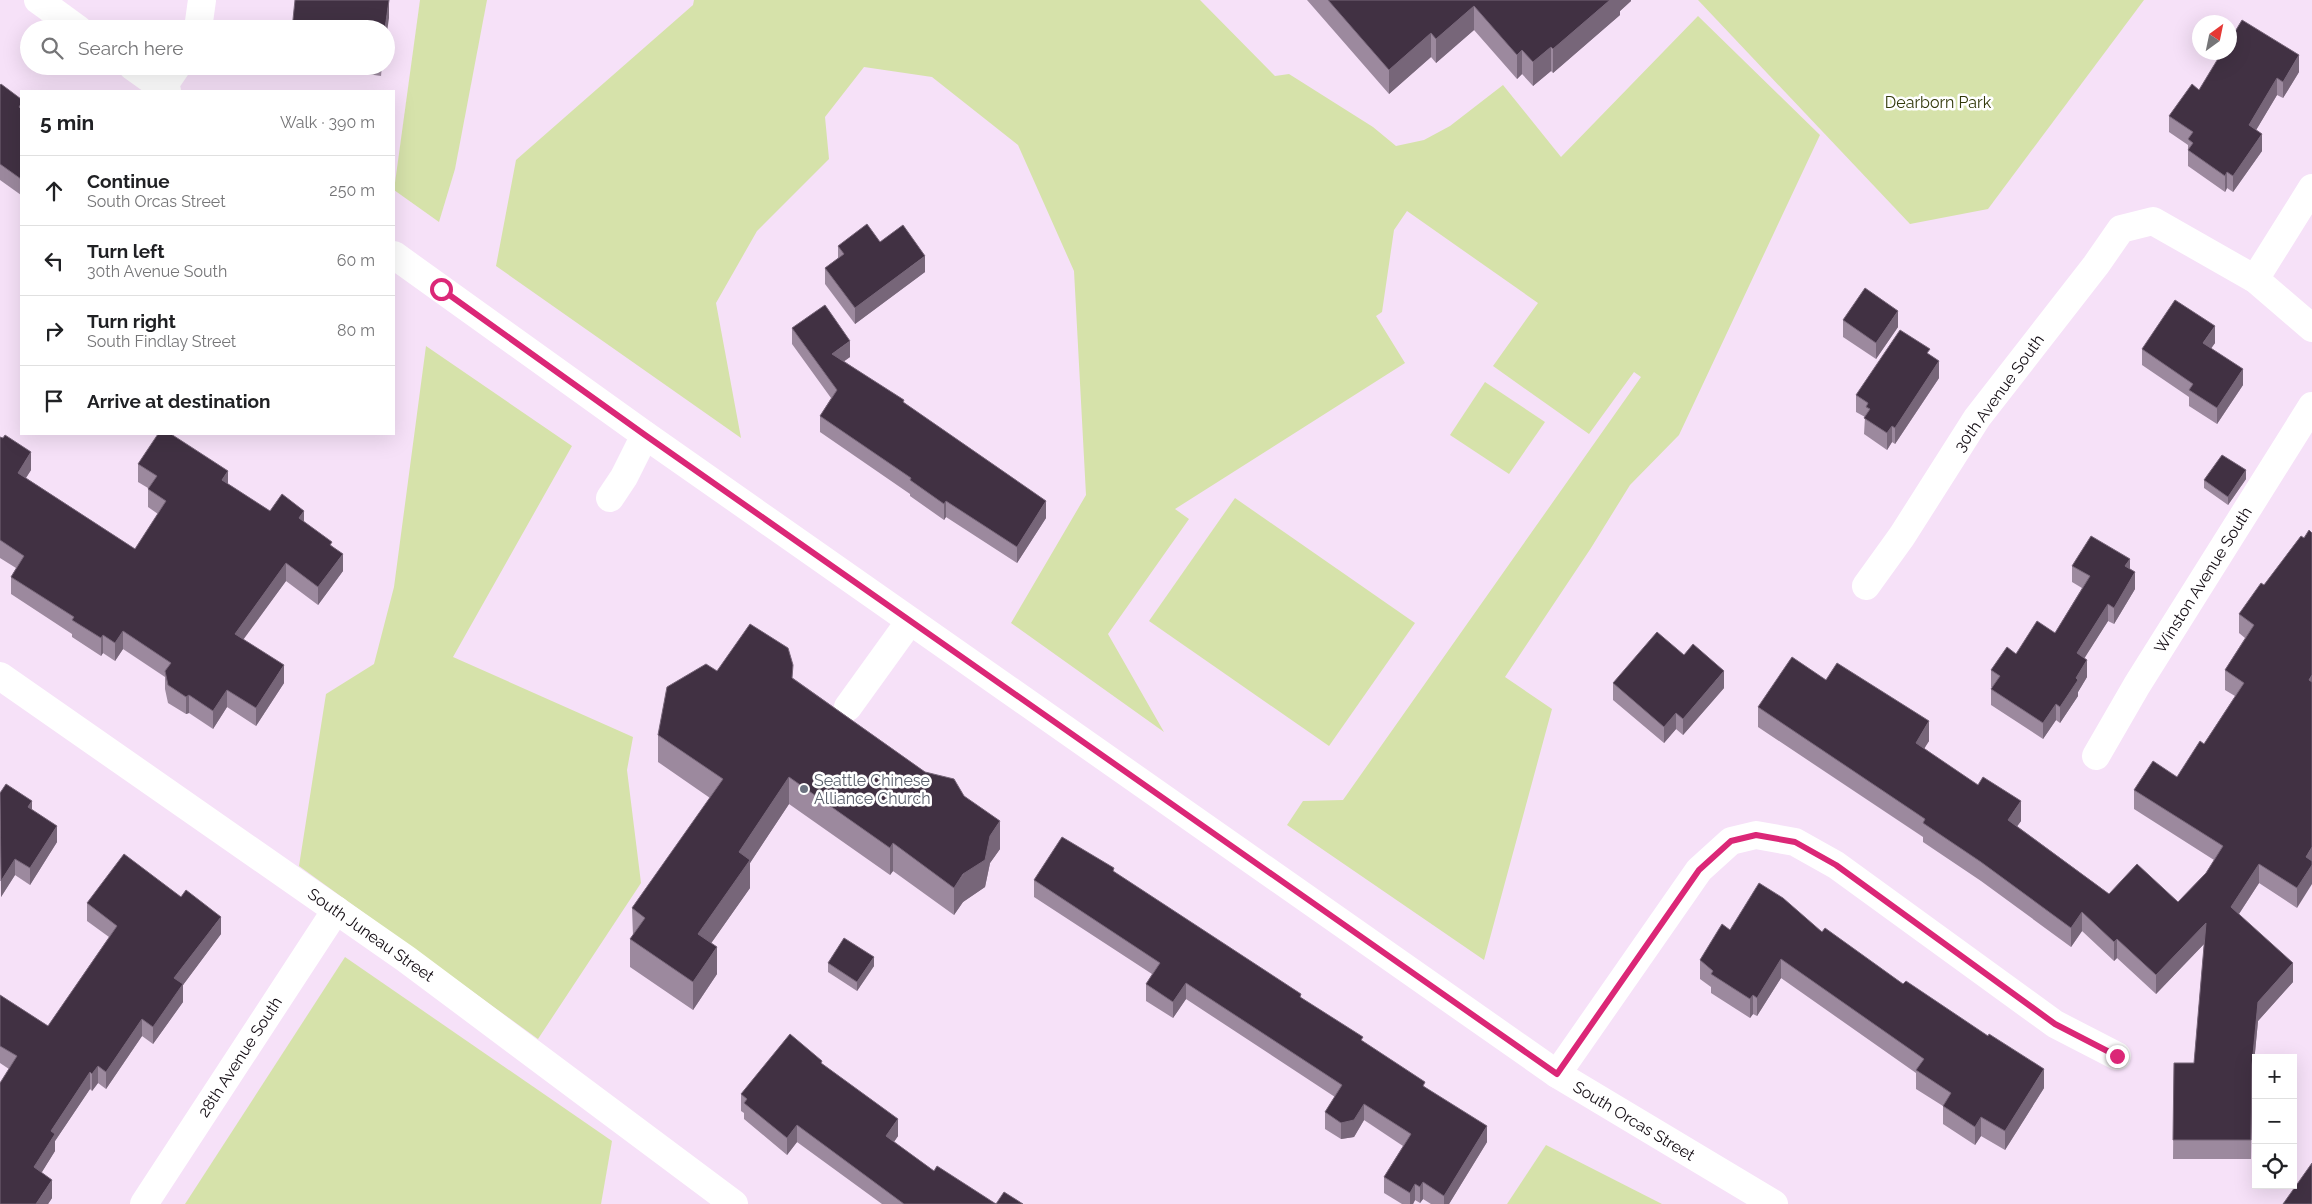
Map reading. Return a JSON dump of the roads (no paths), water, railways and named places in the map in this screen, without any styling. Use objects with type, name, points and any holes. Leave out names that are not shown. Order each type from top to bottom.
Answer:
[{"type":"street","points":[[38,0],[66,20]]},
{"type":"street","points":[[199,20],[202,0]]},
{"type":"street","points":[[153,75],[169,82]]},
{"type":"street","points":[[2312,188],[2255,279],[2312,328]]},
{"type":"street","name":"30th Avenue South","points":[[1866,586],[1902,536],[1977,418],[2121,229],[2153,221],[2255,279]]},
{"type":"street","name":"South Orcas Street","points":[[395,256],[645,435],[1557,1074],[1774,1204]]},
{"type":"street","name":"Winston Avenue South","points":[[2096,756],[2137,685],[2312,406]]},
{"type":"street","points":[[610,498],[624,477],[645,435]]},
{"type":"street","points":[[848,707],[910,621]]},
{"type":"street","name":"South Juneau Street","points":[[0,676],[414,965],[734,1204]]},
{"type":"street","points":[[1557,1074],[1699,870],[1731,841],[1756,835],[1795,842],[1836,865],[2055,1024],[2117,1056]]},
{"type":"street","name":"28th Avenue South","points":[[144,1204],[336,910]]},
{"type":"place","name":"Seattle Chinese Alliance Church","points":[[804,789]]},
{"type":"park label","name":"Dearborn Park","points":[[1938,102]]}]
